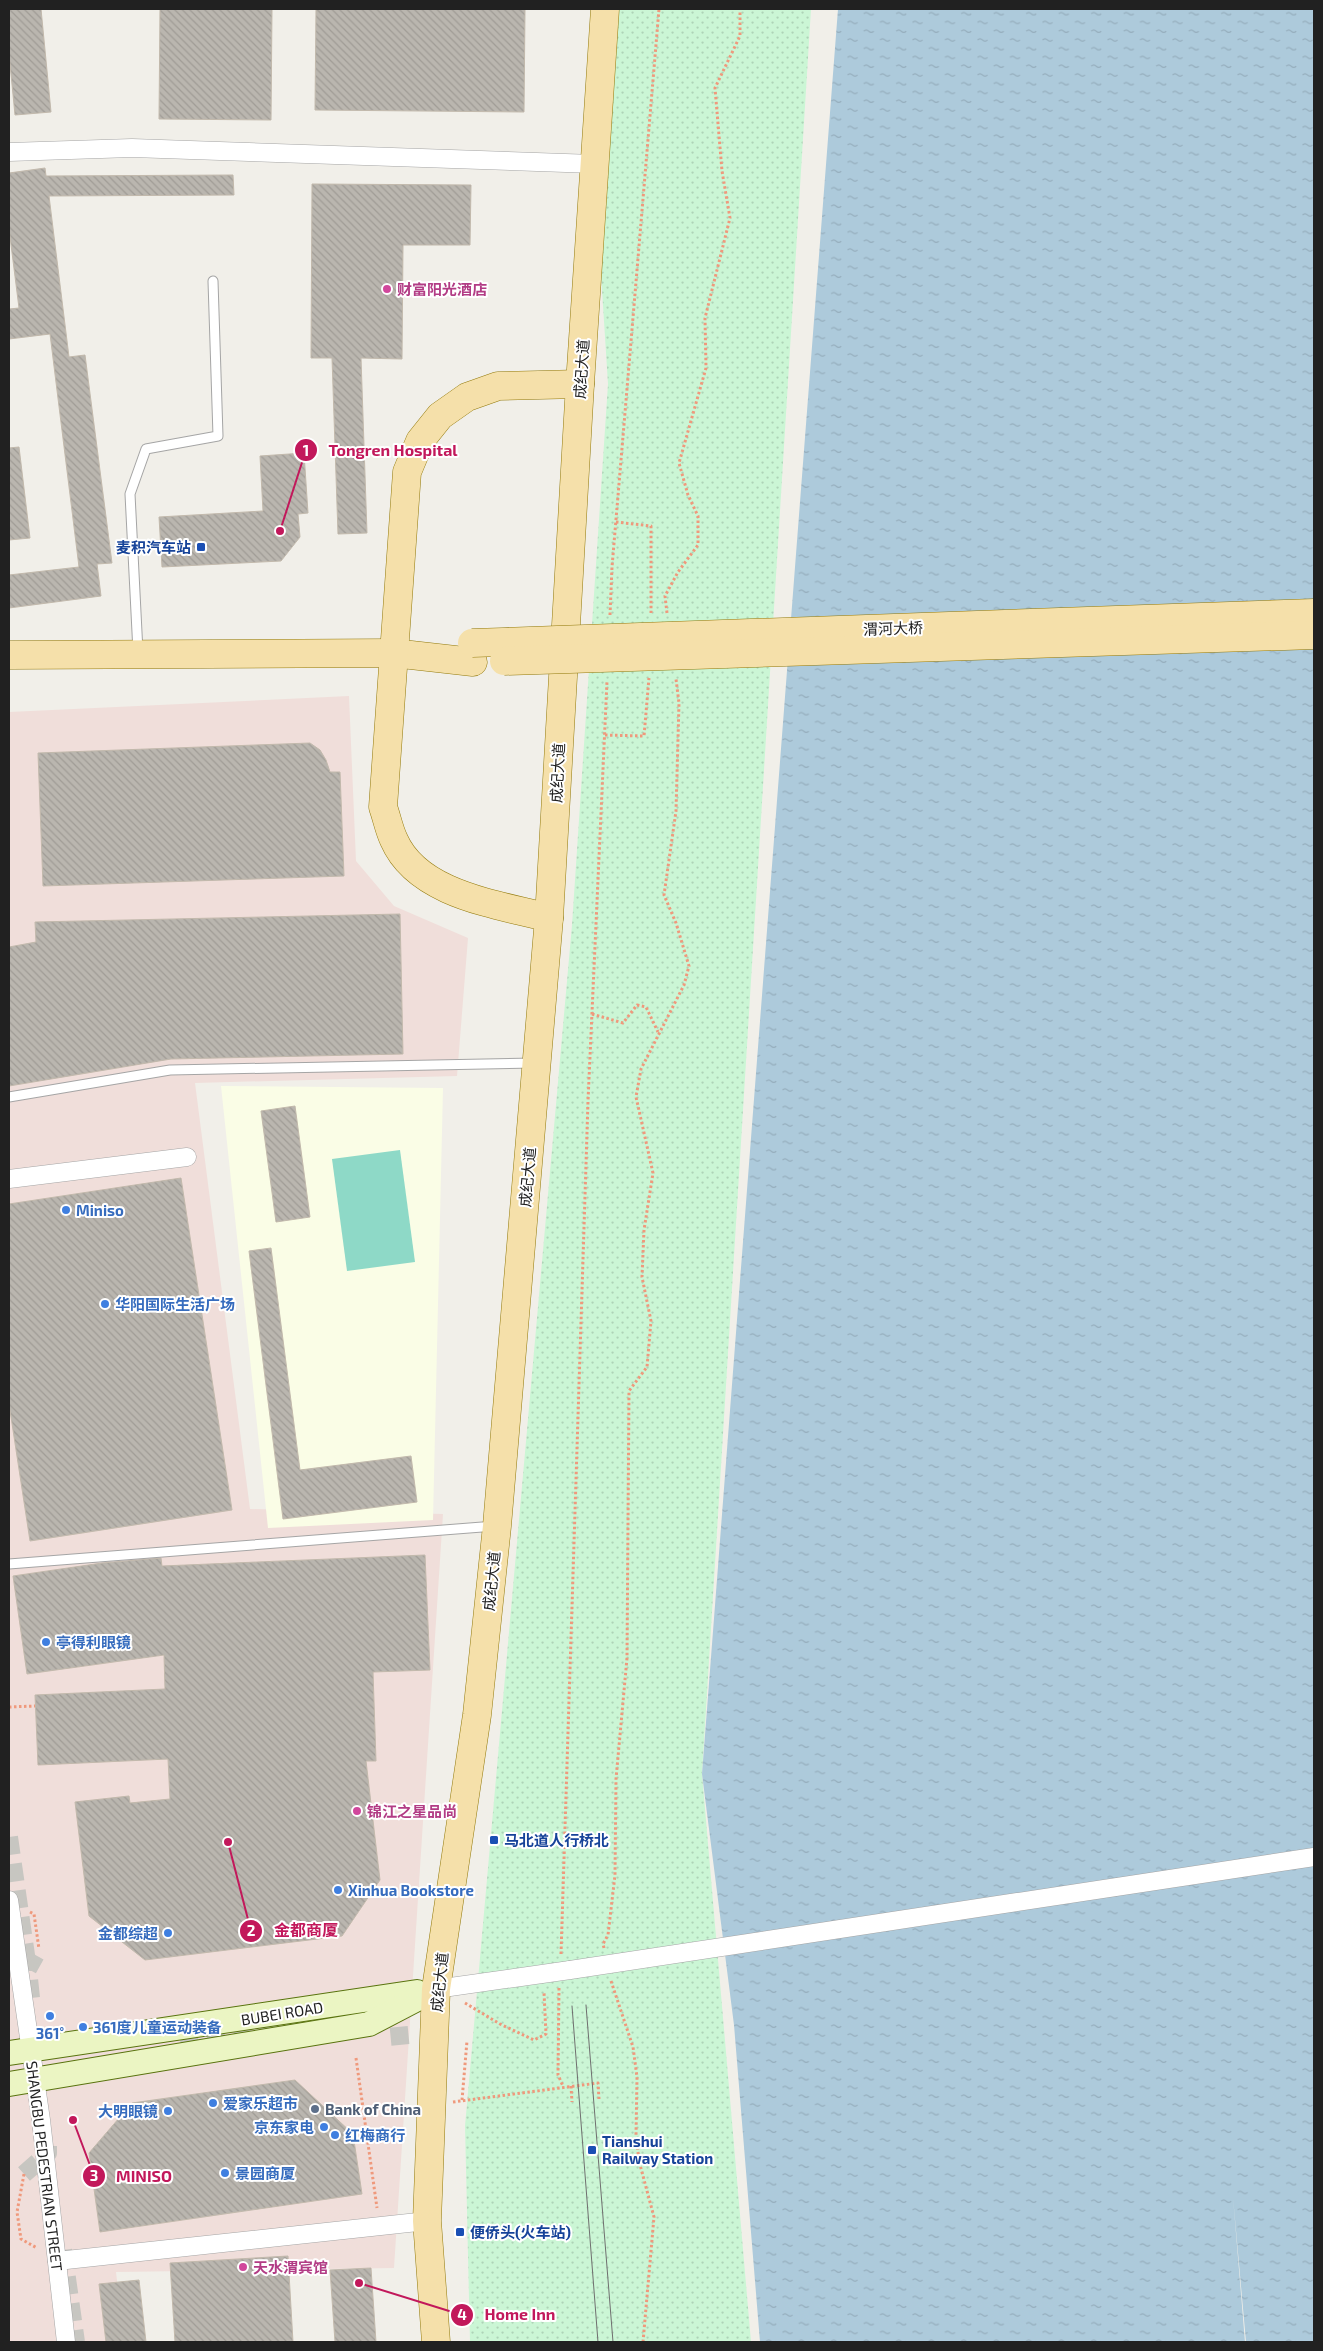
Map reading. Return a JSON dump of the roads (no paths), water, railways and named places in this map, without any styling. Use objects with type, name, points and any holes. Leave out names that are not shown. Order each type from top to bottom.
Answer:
[{"type":"main road","name":"成纪大道","points":[[436,2342],[427,2221],[436,1989],[477,1714],[497,1526],[549,918],[580,384],[605,9]]},
{"type":"main road","points":[[549,918],[445,889],[415,869],[394,841],[383,807],[407,472],[420,442],[440,416],[467,397],[498,386],[580,384]]},
{"type":"main road","name":"渭河大桥","points":[[472,652],[1314,613]]},
{"type":"main road","name":"渭河大桥","points":[[472,652],[1314,635]]},
{"type":"main road","points":[[9,655],[472,652]]},
{"type":"main road","points":[[9,2084],[369,2024],[436,1989]]},
{"type":"main road","name":"BUBEI ROAD","points":[[20,2051],[436,1989]]},
{"type":"street","points":[[9,152],[132,148],[594,164]]},
{"type":"street","points":[[9,1179],[187,1157]]},
{"type":"street","points":[[436,1989],[561,1976],[1314,1857]]},
{"type":"street","name":"SHANGBU PEDESTRIAN STREET","points":[[9,1900],[20,2051],[35,2080],[66,2342]]},
{"type":"street","points":[[57,2261],[427,2221]]},
{"type":"lane","points":[[139,655],[130,494],[146,449],[218,436],[213,281]]},
{"type":"lane","points":[[9,1097],[170,1070],[536,1062]]},
{"type":"lane","points":[[9,1564],[497,1526]]},
{"type":"water","points":[[838,9],[1314,9],[1314,2342],[1246,2342],[1233,2197],[1245,2342],[760,2342],[734,2025],[702,1774]]},
{"type":"tunnel","points":[[9,1837],[28,1969]]},
{"type":"tunnel","points":[[31,1998],[28,1969],[39,1949]]},
{"type":"tunnel","points":[[388,2010],[397,2009],[401,2051]]},
{"type":"tunnel","points":[[180,2039],[357,2015]]},
{"type":"tunnel","points":[[24,2174],[48,2153],[48,2146]]},
{"type":"tunnel","points":[[63,2250],[76,2342]]},
{"type":"tram line","points":[[586,2005],[613,2342]]},
{"type":"tram line","points":[[572,2006],[598,2342]]},
{"type":"place","name":"财富阳光酒店","points":[[387,289]]},
{"type":"place","name":"Tongren Hospital","points":[[280,531]]},
{"type":"place","name":"麦积汽车站","points":[[201,547]]},
{"type":"place","name":"Miniso","points":[[66,1210]]},
{"type":"place","name":"华阳国际生活广场","points":[[105,1304]]},
{"type":"place","name":"亭得利眼镜","points":[[46,1642]]},
{"type":"place","name":"锦江之星品尚","points":[[357,1811]]},
{"type":"place","name":"马北道人行桥北","points":[[494,1840]]},
{"type":"place","name":"金都商厦","points":[[228,1842]]},
{"type":"place","name":"Xinhua Bookstore","points":[[338,1890]]},
{"type":"place","name":"金都综超","points":[[168,1933]]},
{"type":"place","name":"361˚","points":[[50,2016]]},
{"type":"place","name":"361度儿童运动装备","points":[[83,2027]]},
{"type":"place","name":"爱家乐超市","points":[[213,2103]]},
{"type":"place","name":"Bank of China","points":[[315,2109]]},
{"type":"place","name":"大明眼镜","points":[[168,2111]]},
{"type":"place","name":"MINISO","points":[[73,2120]]},
{"type":"place","name":"京东家电","points":[[324,2127]]},
{"type":"place","name":"红梅商行","points":[[335,2135]]},
{"type":"place","name":"Tianshui Railway Station","points":[[592,2150]]},
{"type":"place","name":"景园商厦","points":[[225,2173]]},
{"type":"place","name":"便侨头(火车站)","points":[[460,2232]]},
{"type":"place","name":"天水渭宾馆","points":[[243,2267]]},
{"type":"place","name":"Home Inn","points":[[359,2283]]}]
